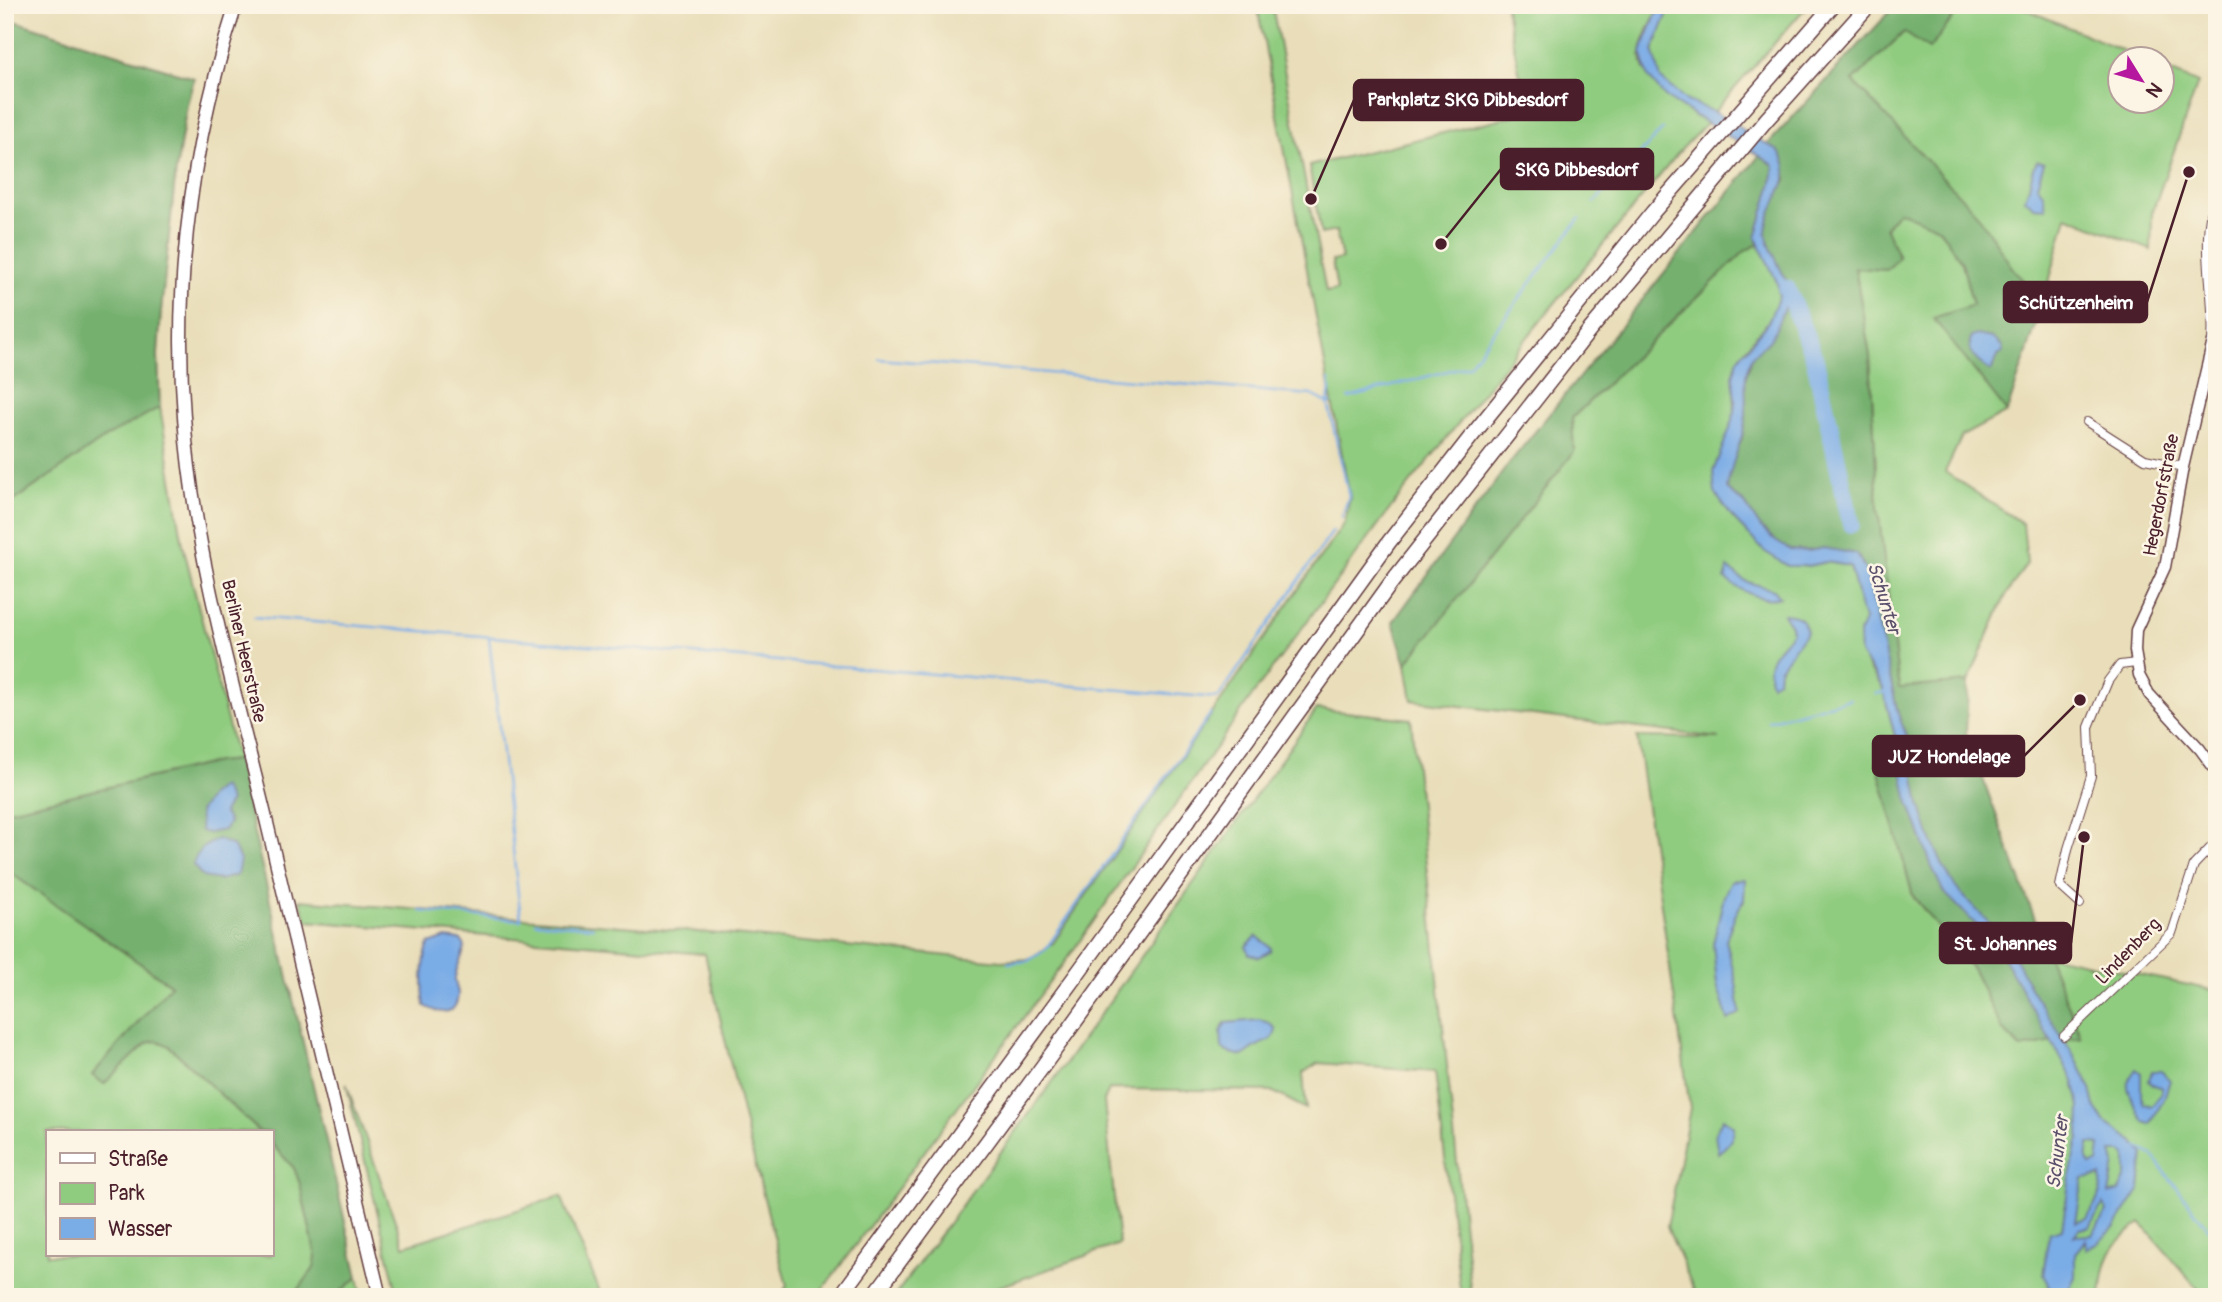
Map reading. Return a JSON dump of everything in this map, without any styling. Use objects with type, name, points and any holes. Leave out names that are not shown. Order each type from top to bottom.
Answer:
[{"type":"highway","points":[[873,1297],[1391,583],[1550,380],[1689,212],[1869,5]]},
{"type":"highway","points":[[840,1297],[1054,1007],[1389,542],[1653,212],[1828,10]]},
{"type":"main road","name":"Berliner Heerstraße","points":[[236,5],[203,129],[186,233],[181,336],[188,455],[212,597],[380,1297]]},
{"type":"main road","name":"Hegerdorfstraße","points":[[2215,342],[2183,467],[2165,567],[2136,630],[2136,663],[2149,694],[2200,749],[2217,772]]},
{"type":"street","name":"Hegerdorfstraße","points":[[2215,342],[2209,259],[2212,205],[2217,193]]},
{"type":"street","points":[[2087,422],[2139,457],[2183,467]]},
{"type":"street","points":[[2080,904],[2060,886],[2068,849],[2091,776],[2089,727],[2108,681],[2120,665],[2136,663]]},
{"type":"street","name":"Lindenberg","points":[[2064,1036],[2172,933],[2194,865],[2217,841]]},
{"type":"green space","points":[[1257,5],[1272,5],[1326,292],[1337,290],[1332,261],[1342,259],[1336,231],[1321,234],[1309,166],[1528,112],[1505,5],[1660,5],[1643,42],[1643,63],[1665,94],[1707,123],[1680,151],[1550,309],[1393,505],[1252,696],[1072,952],[817,1297],[779,1297],[787,1286],[747,1133],[705,954],[307,921],[300,900],[733,935],[1001,961],[1031,959],[1053,943],[1345,522],[1350,497]]},
{"type":"green space","points":[[1671,5],[1808,5],[1714,112],[1687,101],[1660,79],[1653,50]]},
{"type":"green space","points":[[1896,5],[1963,5],[1929,49],[1904,32],[1853,81],[1978,215],[2013,269],[2043,304],[2007,412],[1933,318],[1973,305],[1962,263],[1939,228],[1899,211],[1885,227],[1899,257],[1887,270],[1855,268],[1870,356],[1878,508],[1899,688],[1968,682],[1966,733],[2081,1037],[2021,1048],[2002,1029],[1973,970],[1913,896],[1877,764],[1896,740],[1907,737],[1898,714],[1866,571],[1824,548],[1790,550],[1761,528],[1745,504],[1727,489],[1729,469],[1742,438],[1746,415],[1744,381],[1753,355],[1770,339],[1791,291],[1773,256],[1766,235],[1770,214],[1787,178],[1778,151],[1767,145]]},
{"type":"green space","points":[[1963,5],[2016,5],[2112,46],[2106,46],[2106,116],[2176,116],[2176,74],[2198,83],[2152,213],[2151,250],[2067,216],[2043,304],[1853,81],[1904,32],[1929,49]]},
{"type":"green space","points":[[5,18],[194,78],[176,170],[161,312],[158,355],[160,407],[106,437],[5,507]]},
{"type":"green space","points":[[1759,156],[1774,165],[1772,183],[1756,238],[1758,244],[1745,251],[1572,418],[1574,452],[1406,664],[1393,622],[1507,466]]},
{"type":"green space","points":[[1899,210],[1939,228],[1962,263],[1973,306],[1934,319],[2007,412],[1962,436],[1945,472],[2023,524],[2027,563],[2005,597],[1968,682],[1899,689],[1878,508],[1870,356],[1855,268],[1887,270],[1885,228]]},
{"type":"green space","points":[[1758,244],[1774,275],[1779,294],[1774,312],[1737,362],[1734,375],[1733,423],[1713,472],[1732,517],[1764,550],[1788,566],[1826,562],[1850,566],[1865,620],[1859,634],[1868,668],[1882,686],[1896,740],[1877,764],[1913,896],[1973,970],[2002,1029],[2020,1048],[2081,1037],[2048,955],[2217,991],[2217,1297],[2205,1297],[2141,1223],[2122,1238],[2110,1254],[2104,1272],[2101,1297],[1697,1297],[1667,1227],[1690,1108],[1637,737],[1719,738],[1412,700],[1406,664],[1574,452],[1572,418],[1745,251]]},
{"type":"green space","points":[[160,407],[183,545],[237,760],[217,762],[5,811],[5,507],[106,437]]},
{"type":"green space","points":[[1317,709],[1411,719],[1471,1297],[1461,1297],[1435,1072],[1318,1063],[1303,1073],[1306,1109],[1272,1091],[1109,1089],[1104,1101],[1119,1244],[971,1297],[894,1297],[1048,1088]]},
{"type":"green space","points":[[237,760],[358,1277],[334,1297],[293,1297],[314,1268],[316,1257],[300,1184],[294,1168],[273,1145],[273,1130],[258,1130],[169,1046],[160,1042],[146,1044],[104,1084],[92,1075],[171,985],[5,869],[5,811],[217,762]]},
{"type":"green space","points":[[5,869],[172,985],[92,1075],[104,1083],[146,1044],[152,1041],[160,1042],[169,1046],[258,1130],[46,1130],[46,1256],[273,1256],[273,1145],[294,1168],[316,1257],[315,1268],[293,1297],[5,1297]]},
{"type":"green space","points":[[346,1083],[404,1246],[561,1196],[602,1297],[398,1297]]},
{"type":"green space","points":[[358,1277],[362,1297],[334,1297]]},
{"type":"water","points":[[1660,5],[1671,5],[1653,50],[1661,79],[1687,101],[1714,112],[1778,151],[1786,170],[1785,180],[1766,231],[1772,251],[1791,291],[1772,337],[1749,363],[1745,425],[1727,489],[1745,504],[1761,528],[1790,550],[1824,548],[1857,554],[1866,571],[1898,714],[1907,737],[1920,804],[1943,866],[1956,888],[2005,940],[2031,989],[2075,1057],[2091,1089],[2095,1107],[2105,1122],[2133,1141],[2144,1154],[2140,1189],[2115,1227],[2097,1244],[2086,1249],[2086,1240],[2075,1253],[2075,1277],[2065,1297],[2051,1297],[2051,1289],[2043,1275],[2049,1233],[2062,1229],[2079,1137],[2080,1107],[2074,1081],[1996,945],[1943,891],[1932,867],[1907,797],[1882,686],[1860,654],[1859,634],[1864,620],[1850,566],[1826,562],[1788,566],[1764,551],[1732,517],[1715,493],[1713,472],[1733,420],[1733,376],[1738,359],[1768,322],[1779,296],[1777,282],[1756,238],[1772,183],[1774,165],[1665,97],[1649,78],[1641,52]],"holes":[[[2089,1144],[2100,1145],[2098,1163],[2090,1165],[2087,1159]],[[2112,1152],[2126,1155],[2126,1176],[2119,1191],[2109,1194],[2115,1164]],[[2101,1176],[2101,1188],[2087,1219],[2076,1222],[2083,1179]],[[2103,1204],[2107,1211],[2092,1235],[2074,1236],[2079,1229],[2090,1227]]]},
{"type":"water","points":[[2037,161],[2044,163],[2037,185],[2043,193],[2046,208],[2034,207],[2025,199]]},
{"type":"water","points":[[1977,335],[1992,338],[2002,346],[2003,353],[1997,356],[1991,371],[1978,361],[1970,348],[1971,337]]},
{"type":"water","points":[[1728,568],[1745,581],[1774,590],[1780,597],[1759,597],[1737,587],[1725,579]]},
{"type":"water","points":[[1783,614],[1798,618],[1807,631],[1779,669],[1778,680],[1771,684],[1770,661],[1792,632]]},
{"type":"water","points":[[222,786],[230,801],[223,812],[229,822],[224,830],[208,833],[201,831],[199,812],[211,795]]},
{"type":"water","points":[[218,839],[233,846],[240,860],[237,875],[220,880],[203,877],[193,865],[202,849]]},
{"type":"water","points":[[1745,879],[1744,900],[1726,940],[1740,1013],[1728,1020],[1717,985],[1713,944],[1724,896],[1731,881]]},
{"type":"water","points":[[1257,936],[1271,948],[1259,957],[1249,954],[1246,946]]},
{"type":"water","points":[[446,938],[461,940],[465,946],[455,978],[457,1001],[451,1010],[441,1012],[425,1006],[423,975],[429,944]]},
{"type":"water","points":[[1259,1020],[1276,1029],[1270,1040],[1242,1056],[1222,1048],[1221,1032],[1225,1023]]},
{"type":"water","points":[[2136,1069],[2141,1073],[2141,1096],[2144,1104],[2152,1106],[2161,1094],[2162,1088],[2149,1080],[2152,1071],[2161,1071],[2170,1080],[2164,1099],[2150,1124],[2142,1119],[2128,1088],[2128,1081]]},
{"type":"water","points":[[1723,1118],[1734,1126],[1734,1131],[1730,1141],[1718,1153],[1715,1133]]},
{"type":"waterway","points":[[1594,203],[1663,129]]},
{"type":"waterway","points":[[1349,398],[1469,365],[1580,218]]},
{"type":"waterway","points":[[1787,289],[1815,360],[1851,524]]},
{"type":"waterway","points":[[879,359],[1312,395],[1331,403]]},
{"type":"waterway","points":[[1329,380],[1328,403],[1349,496],[1342,517]]},
{"type":"waterway","points":[[254,617],[1218,698],[1333,531]]},
{"type":"waterway","points":[[420,911],[521,920],[489,638]]},
{"type":"waterway","points":[[1875,694],[1885,692]]},
{"type":"waterway","points":[[1768,721],[1850,699]]},
{"type":"waterway","points":[[1008,963],[1028,961],[1045,950],[1211,713]]},
{"type":"waterway","points":[[536,922],[593,927]]},
{"type":"waterway","points":[[2138,1147],[2152,1155],[2217,1240]]},
{"type":"place","name":"Schützenheim","points":[[2189,172]]},
{"type":"place","name":"Parkplatz SKG Dibbesdorf","points":[[1311,199]]},
{"type":"place","name":"SKG Dibbesdorf","points":[[1441,244]]},
{"type":"place","name":"JUZ Hondelage","points":[[2080,700]]},
{"type":"place","name":"St. Johannes","points":[[2084,837]]},
{"type":"water label","name":"Schunter","points":[[1885,598]]},
{"type":"water label","name":"Schunter","points":[[2057,1152]]}]
